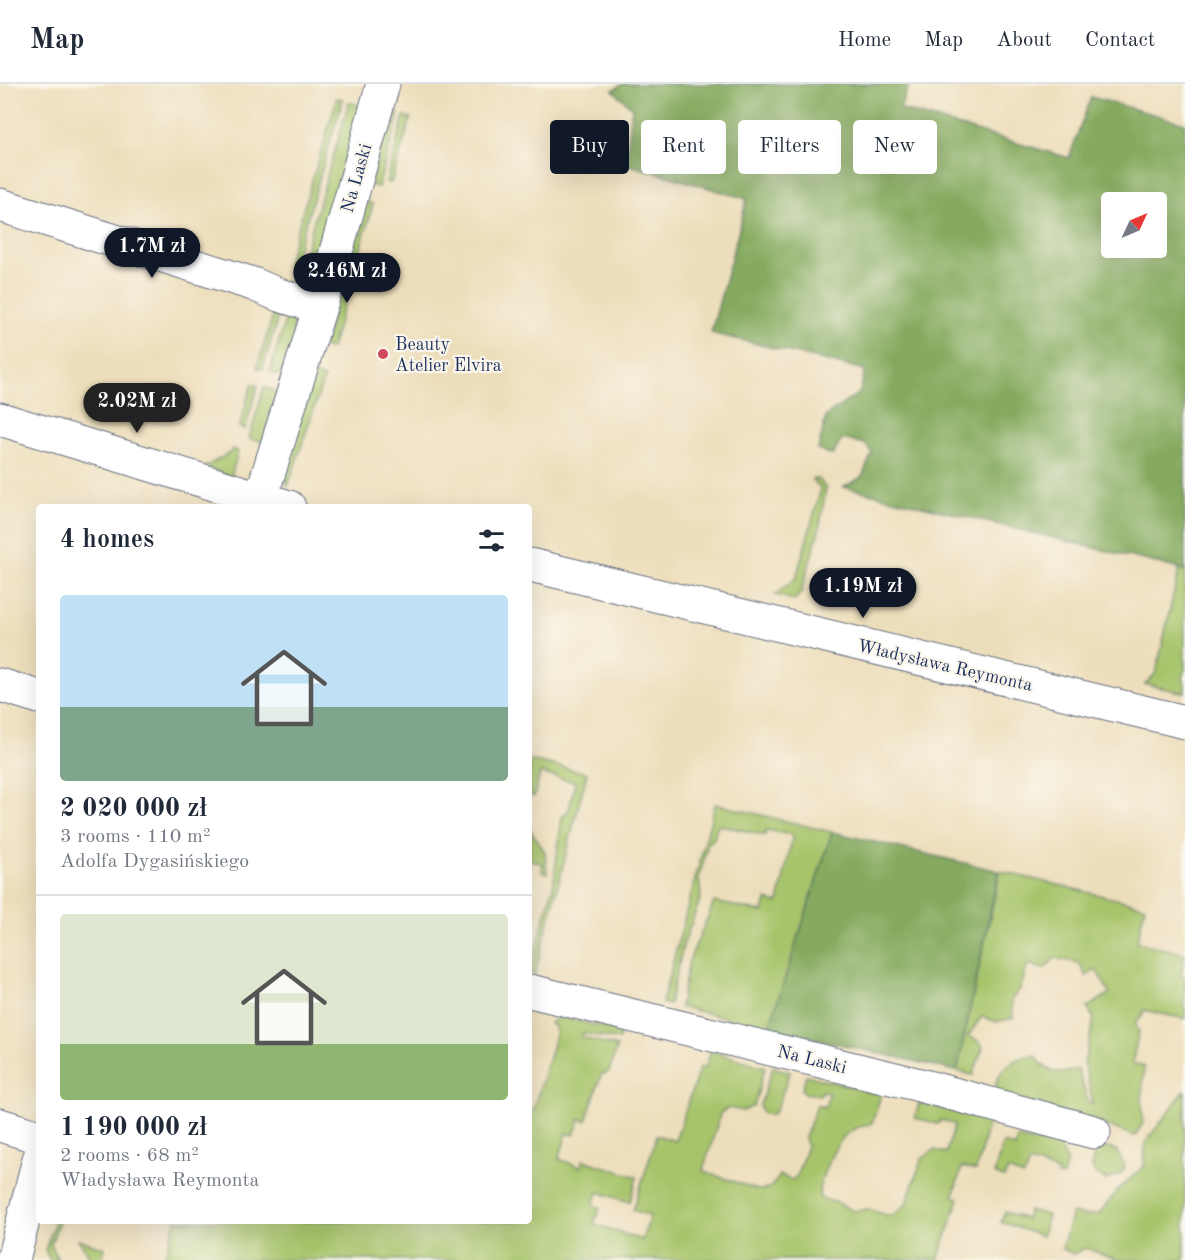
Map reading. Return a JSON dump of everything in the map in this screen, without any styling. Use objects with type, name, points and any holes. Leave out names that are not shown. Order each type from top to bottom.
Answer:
[{"type":"street","name":"Na Laski","points":[[270,504],[319,307],[383,84]]},
{"type":"street","points":[[0,205],[253,284],[279,295],[319,307]]},
{"type":"street","points":[[0,419],[270,504]]},
{"type":"street","name":"Władysława Reymonta","points":[[532,566],[1185,722]]},
{"type":"street","points":[[0,685],[36,696]]},
{"type":"street","name":"Na Laski","points":[[532,991],[916,1084],[1094,1132]]},
{"type":"street","points":[[0,1125],[36,1136]]},
{"type":"street","points":[[13,1260],[36,1171]]},
{"type":"green space","points":[[623,84],[909,84],[900,109],[1069,158],[1091,97],[1185,123],[1185,570],[844,487],[862,477],[872,453],[865,444],[842,439],[833,455],[818,450],[826,416],[860,392],[865,370],[711,333],[747,199],[661,174],[726,174],[726,120],[641,120],[641,168],[629,165],[632,108],[613,90]]},
{"type":"green space","points":[[337,98],[343,99],[293,266],[287,264]]},
{"type":"green space","points":[[349,102],[358,105],[361,109],[317,269],[313,271],[300,268]]},
{"type":"green space","points":[[390,112],[399,114],[378,187],[371,185]]},
{"type":"green space","points":[[404,116],[411,118],[391,183],[386,182]]},
{"type":"green space","points":[[366,202],[373,204],[359,254],[351,253]]},
{"type":"green space","points":[[346,275],[352,277],[331,349],[325,348],[323,345]]},
{"type":"green space","points":[[277,301],[282,303],[263,369],[257,368]]},
{"type":"green space","points":[[289,306],[302,310],[286,377],[270,372]]},
{"type":"green space","points":[[313,375],[324,378],[288,486],[285,480],[285,470]]},
{"type":"green space","points":[[252,384],[258,386],[245,429],[239,427]]},
{"type":"green space","points":[[264,387],[282,393],[263,442],[249,439]]},
{"type":"green space","points":[[232,449],[238,451],[231,477],[205,467],[231,452]]},
{"type":"green space","points":[[812,479],[819,479],[826,489],[819,530],[801,593],[794,600],[775,595],[796,578],[821,489]]},
{"type":"green space","points":[[1179,569],[1185,570],[1185,669],[1183,678],[1185,693],[1145,684],[1156,673]]},
{"type":"green space","points":[[532,760],[587,773],[535,974],[532,973],[532,965],[553,886],[562,817],[569,809],[575,782],[540,773],[534,797],[532,796]]},
{"type":"green space","points":[[715,804],[832,832],[769,1028],[680,1007],[689,961],[714,902],[763,912],[766,900],[778,903],[793,835],[766,830],[765,835],[718,825],[714,838],[708,844],[699,878],[701,897],[683,946],[669,1005],[662,1003]]},
{"type":"green space","points":[[532,832],[545,852],[547,873],[542,872],[543,864],[532,861]]},
{"type":"green space","points":[[832,832],[999,871],[957,1071],[769,1028]]},
{"type":"green space","points":[[1000,871],[1145,906],[1137,942],[1185,954],[1181,975],[1185,977],[1185,1019],[1144,1010],[1142,1017],[1137,1020],[1136,1027],[1139,1031],[1132,1063],[1144,1066],[1143,1123],[1135,1136],[1097,1122],[994,1092],[999,1077],[1008,1065],[1020,1058],[1036,1056],[1044,1066],[1054,1072],[1078,1069],[1088,1102],[1093,1103],[1084,1064],[1094,1018],[1087,1008],[1110,993],[1096,970],[1086,976],[1079,963],[1055,958],[1044,969],[1028,964],[1020,989],[1012,999],[1013,1018],[996,1022],[982,1016],[968,1036],[980,1042],[983,1047],[973,1075],[957,1071]]},
{"type":"green space","points":[[562,1017],[620,1031],[619,1040],[583,1033],[582,1037],[617,1047],[609,1072],[601,1075],[586,1121],[580,1119],[574,1135],[567,1133],[559,1159],[580,1167],[583,1160],[637,1177],[630,1202],[598,1192],[594,1203],[600,1208],[594,1224],[642,1240],[650,1216],[633,1210],[657,1135],[675,1141],[700,1067],[705,1068],[711,1051],[765,1067],[754,1106],[743,1111],[729,1108],[721,1112],[703,1171],[758,1190],[771,1187],[779,1175],[792,1180],[796,1177],[807,1146],[805,1138],[817,1105],[825,1107],[829,1093],[822,1091],[820,1095],[805,1093],[802,1090],[806,1075],[881,1095],[872,1123],[850,1131],[839,1143],[828,1163],[819,1191],[820,1198],[854,1211],[869,1209],[889,1216],[895,1214],[906,1204],[922,1158],[934,1150],[946,1153],[955,1124],[941,1120],[938,1124],[915,1118],[919,1103],[989,1120],[976,1171],[962,1167],[953,1196],[959,1198],[938,1260],[163,1260],[175,1224],[532,1224],[532,1114],[555,1037],[555,1026],[550,1024],[554,1019]]},
{"type":"green space","points":[[773,1067],[790,1072],[776,1111],[773,1114],[767,1114],[762,1112],[760,1105]]},
{"type":"green space","points":[[1185,1090],[1185,1260],[1118,1260],[1086,1248],[1074,1254],[1062,1249],[1072,1213],[1085,1216],[1099,1214],[1117,1191],[1144,1166],[1145,1143]]},
{"type":"green space","points":[[1017,1138],[1041,1143],[1042,1140],[1059,1145],[1067,1161],[1063,1177],[1057,1176],[1058,1172],[1030,1162],[1024,1176],[1008,1170],[1004,1178],[994,1174],[1003,1143],[1015,1147]]},
{"type":"green space","points":[[1101,1147],[1116,1150],[1125,1166],[1121,1174],[1107,1180],[1093,1170],[1092,1162]]},
{"type":"green space","points":[[1029,1210],[1048,1215],[1042,1236],[1001,1222],[1005,1212],[1026,1219]]},
{"type":"green space","points":[[54,1224],[58,1224],[51,1244],[58,1260],[50,1260],[45,1250]]},
{"type":"green space","points":[[78,1239],[105,1248],[102,1260],[92,1260]]},
{"type":"place","name":"Beauty Atelier Elvira","points":[[383,354]]}]
